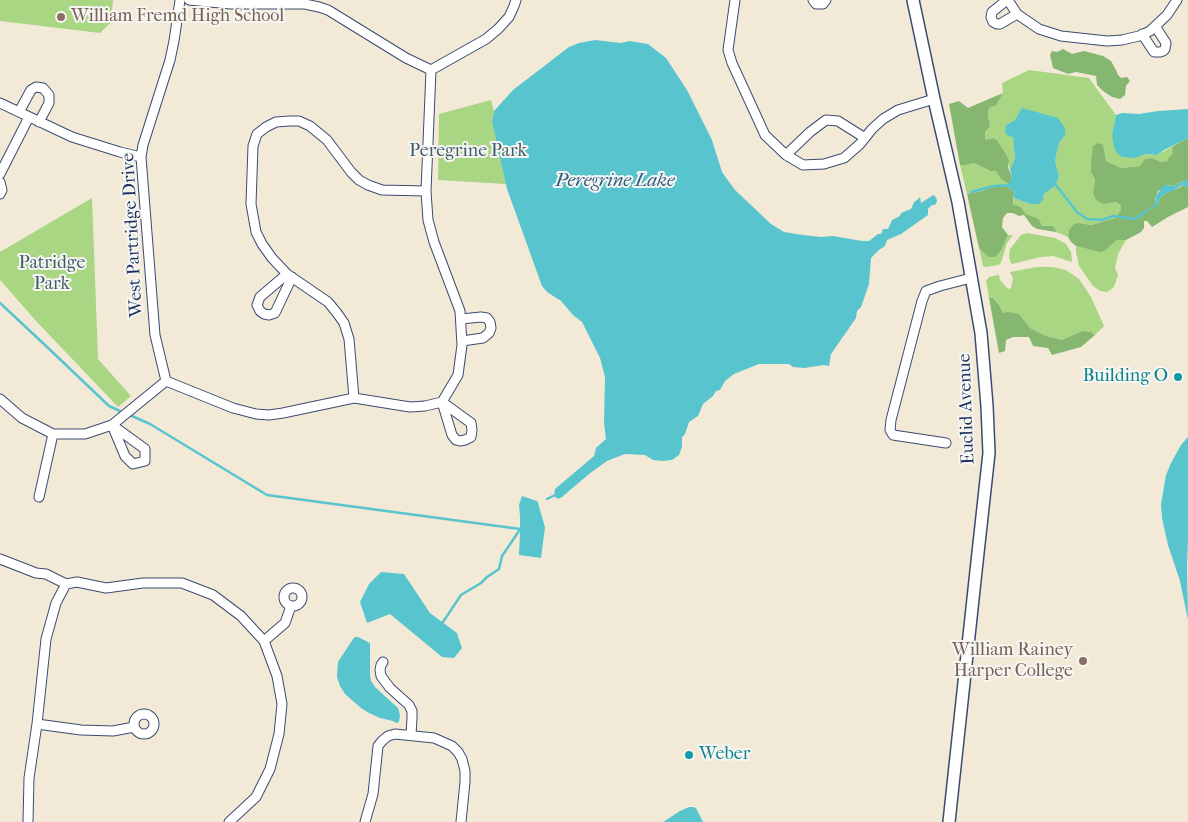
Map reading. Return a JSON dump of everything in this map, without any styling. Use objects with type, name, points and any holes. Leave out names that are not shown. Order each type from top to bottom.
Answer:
[{"type":"main road","name":"Euclid Avenue","points":[[912,0],[958,202],[981,333],[987,406],[989,453],[949,822]]},
{"type":"street","name":"West Partridge Drive","points":[[166,381],[155,335],[141,157],[143,145],[170,60],[180,0]]},
{"type":"street","points":[[189,0],[231,4],[305,4],[319,7],[328,10],[406,58],[431,70]]},
{"type":"street","points":[[431,70],[486,39],[508,18],[516,0]]},
{"type":"street","points":[[735,0],[728,50],[732,63],[765,135],[786,155],[803,165],[824,164],[844,158],[860,144],[883,118],[898,110],[934,99]]},
{"type":"street","points":[[813,0],[816,4],[823,4],[826,0]]},
{"type":"street","points":[[1017,14],[1000,24],[993,22],[991,17],[992,12],[1008,0],[1017,14],[1038,29],[1061,36],[1107,41],[1122,40],[1150,31],[1167,14],[1177,0]]},
{"type":"street","points":[[1142,34],[1154,52],[1163,51],[1166,43],[1155,26]]},
{"type":"street","points":[[0,400],[22,418],[54,434],[85,434],[112,425],[166,381],[233,408],[269,415],[354,398],[410,406],[425,406],[442,402],[458,375],[462,341],[460,311],[434,242],[428,220],[426,191],[431,70]]},
{"type":"street","points":[[19,112],[31,90],[36,87],[44,88],[49,94],[49,102],[38,122]]},
{"type":"street","points":[[0,103],[84,142],[141,157]]},
{"type":"street","points":[[0,174],[29,117]]},
{"type":"street","points":[[786,155],[810,132],[826,120],[838,121],[865,138]]},
{"type":"street","points":[[354,398],[349,339],[344,323],[328,302],[289,276],[272,258],[256,232],[251,204],[253,146],[257,134],[276,122],[300,122],[310,126],[327,140],[351,172],[368,185],[382,190],[426,191]]},
{"type":"street","points":[[0,182],[2,190],[0,194]]},
{"type":"street","points":[[946,443],[893,435],[890,430],[891,420],[926,291],[972,278]]},
{"type":"street","points":[[461,319],[481,316],[490,322],[491,328],[489,333],[483,338],[462,341]]},
{"type":"street","points":[[112,425],[145,448],[145,461],[133,464],[126,456],[112,425]]},
{"type":"street","points":[[40,497],[54,434]]},
{"type":"street","points":[[0,559],[46,574],[66,584],[77,582],[106,588],[143,583],[182,583],[213,595],[241,616],[264,641],[277,676],[282,704],[279,734],[270,769],[256,797],[229,822]]},
{"type":"street","points":[[28,822],[29,778],[46,639],[56,603],[66,584]]},
{"type":"street","points":[[264,641],[285,623],[291,606]]},
{"type":"street","points":[[384,662],[380,670],[382,676],[390,688],[409,705],[412,711],[411,735]]},
{"type":"street","points":[[37,724],[81,730],[113,731],[134,727]]},
{"type":"street","points":[[365,822],[373,794],[378,746],[388,736],[395,734],[434,738],[452,746],[462,760],[465,771],[461,822]]},
{"type":"green space","points":[[0,0],[113,0],[111,22],[100,33],[0,21]]},
{"type":"green space","points":[[1063,49],[1072,54],[1084,51],[1103,56],[1111,61],[1118,75],[1121,78],[1127,77],[1130,81],[1126,86],[1125,95],[1120,99],[1112,97],[1097,85],[1096,76],[1076,72],[1068,74],[1053,68],[1050,55],[1052,51],[1057,52]]},
{"type":"green space","points":[[1029,70],[1089,78],[1116,115],[1112,134],[1134,158],[1146,154],[1157,155],[1173,146],[1174,154],[1168,161],[1161,162],[1152,158],[1140,166],[1120,168],[1106,161],[1102,145],[1094,146],[1091,172],[1095,180],[1093,193],[1121,205],[1121,210],[1115,218],[1091,225],[1079,223],[1069,230],[1068,237],[1056,232],[1053,226],[1042,226],[1039,219],[1026,214],[1021,207],[1013,204],[1014,198],[1030,204],[1043,200],[1044,194],[1056,185],[1059,176],[1055,161],[1059,143],[1065,135],[1065,128],[1015,120],[1006,125],[1013,137],[1015,158],[1010,170],[1006,154],[997,140],[993,138],[985,140],[985,132],[989,128],[990,123],[988,117],[989,108],[1003,94],[1002,83]]},
{"type":"green space","points":[[1003,93],[996,105],[989,108],[988,117],[990,123],[989,128],[985,132],[985,140],[993,138],[997,140],[1006,154],[1012,178],[1009,184],[1001,179],[996,171],[990,171],[974,163],[960,165],[949,104],[959,101],[968,108]]},
{"type":"green space","name":"Peregrine Park","points":[[491,100],[494,111],[492,122],[506,184],[438,180],[439,114]]},
{"type":"green space","points":[[1188,138],[1188,180],[1177,185],[1167,185],[1158,191],[1155,199],[1156,204],[1147,210],[1158,205],[1159,199],[1166,193],[1183,185],[1188,188],[1188,207],[1152,227],[1147,221],[1144,221],[1144,228],[1141,232],[1126,240],[1117,240],[1104,251],[1100,252],[1076,246],[1071,242],[1068,237],[1069,230],[1074,224],[1091,225],[1115,218],[1121,210],[1121,205],[1115,202],[1103,204],[1096,200],[1093,193],[1095,180],[1091,172],[1093,146],[1098,143],[1103,145],[1106,161],[1121,168],[1140,166],[1145,159],[1152,158],[1161,162],[1168,161],[1169,157],[1173,154],[1173,146]]},
{"type":"green space","points":[[974,163],[990,171],[996,171],[1001,179],[1009,184],[967,194],[960,165]]},
{"type":"green space","points":[[1007,186],[1014,192],[1013,204],[1021,207],[1026,214],[1039,219],[1042,226],[1053,226],[1056,232],[1037,229],[1032,226],[1024,215],[1019,216],[1007,213],[1003,218],[1002,227],[1008,235],[1002,249],[995,257],[988,257],[979,248],[967,194],[994,187]]},
{"type":"green space","name":"Patridge Park","points":[[92,198],[98,359],[131,396],[118,407],[0,280],[0,252]]},
{"type":"green space","points":[[1027,233],[1055,238],[1066,244],[1071,252],[1072,262],[1053,256],[1012,264],[1009,256],[1010,249],[1021,235]]},
{"type":"green space","points":[[1008,235],[1013,235],[1007,243],[1001,263],[983,266],[979,248],[988,257],[1002,249]]},
{"type":"green space","points":[[1117,240],[1126,240],[1118,254],[1115,268],[1118,275],[1114,287],[1107,292],[1100,291],[1093,286],[1079,266],[1076,246],[1089,249]]},
{"type":"green space","points":[[1037,267],[1052,267],[1066,270],[1079,279],[1091,297],[1104,326],[1095,335],[1091,332],[1082,331],[1062,340],[1046,336],[1030,328],[1019,314],[1003,313],[993,298],[989,298],[986,281],[989,277],[999,275],[1000,280],[1008,289],[1011,288],[1013,278],[1010,272]]},
{"type":"green space","points":[[989,298],[993,298],[1003,313],[1019,314],[1030,328],[1046,336],[1062,340],[1082,331],[1091,332],[1095,335],[1081,347],[1052,355],[1048,348],[1033,346],[1029,337],[1013,337],[1006,340],[1005,351],[999,353]]},
{"type":"water","name":"Peregrine Lake","points":[[595,40],[621,43],[629,41],[648,44],[666,58],[687,90],[712,140],[722,172],[735,190],[771,224],[784,232],[869,241],[878,234],[881,234],[883,229],[888,229],[892,220],[900,216],[901,213],[911,209],[914,202],[920,197],[921,203],[933,195],[937,201],[935,205],[928,209],[928,215],[901,234],[887,240],[885,246],[871,258],[869,284],[861,307],[857,311],[856,318],[831,354],[829,366],[804,368],[793,367],[789,364],[759,364],[734,374],[725,381],[720,390],[716,391],[703,404],[698,416],[689,422],[682,437],[682,447],[679,455],[672,460],[653,460],[645,455],[625,454],[607,461],[558,499],[554,496],[555,489],[594,456],[596,448],[606,439],[604,423],[605,377],[600,358],[582,322],[561,301],[547,292],[542,286],[507,189],[492,122],[494,111],[513,90],[569,47]]},
{"type":"water","points":[[1022,108],[1058,118],[1065,128],[1065,135],[1059,143],[1055,161],[1059,176],[1056,185],[1044,194],[1043,200],[1039,204],[1030,204],[1014,198],[1014,192],[1007,186],[1012,178],[1010,170],[1015,158],[1013,137],[1008,136],[1005,132],[1006,125],[1015,120]]},
{"type":"water","points":[[1188,109],[1188,138],[1157,155],[1146,154],[1134,158],[1122,157],[1117,153],[1112,134],[1116,115]]},
{"type":"water","points":[[1188,180],[1188,188],[1183,185],[1166,193],[1159,199],[1158,205],[1145,212],[1155,204],[1156,196],[1162,187],[1177,185]]},
{"type":"water","points":[[1188,437],[1188,620],[1180,581],[1168,545],[1161,504],[1166,475],[1181,445]]},
{"type":"water","points":[[522,496],[538,503],[545,527],[541,558],[519,555],[519,505]]},
{"type":"water","points":[[381,572],[404,574],[430,613],[457,633],[462,648],[454,658],[442,657],[390,614],[367,623],[360,602],[369,584]]},
{"type":"water","points":[[355,637],[370,643],[371,681],[398,708],[399,722],[396,723],[369,713],[345,694],[340,686],[337,677],[338,662]]},
{"type":"water","points":[[689,807],[696,808],[703,822],[663,822],[680,811]]},
{"type":"waterway","points":[[971,192],[994,186],[1011,185]]},
{"type":"waterway","points":[[1054,185],[1056,185],[1077,212],[1087,219],[1102,220],[1113,216],[1135,219],[1147,211]]},
{"type":"waterway","points":[[0,303],[109,406],[120,411]]},
{"type":"waterway","points":[[132,416],[150,424],[267,495],[520,529]]},
{"type":"waterway","points":[[547,499],[555,495]]},
{"type":"waterway","points":[[443,622],[461,595],[499,569],[502,556],[521,528]]},
{"type":"place","name":"William Fremd High School","points":[[61,17]]},
{"type":"place","name":"Building O","points":[[1178,377]]},
{"type":"place","name":"William Rainey Harper College","points":[[1083,661]]},
{"type":"place","name":"Weber","points":[[689,755]]}]
